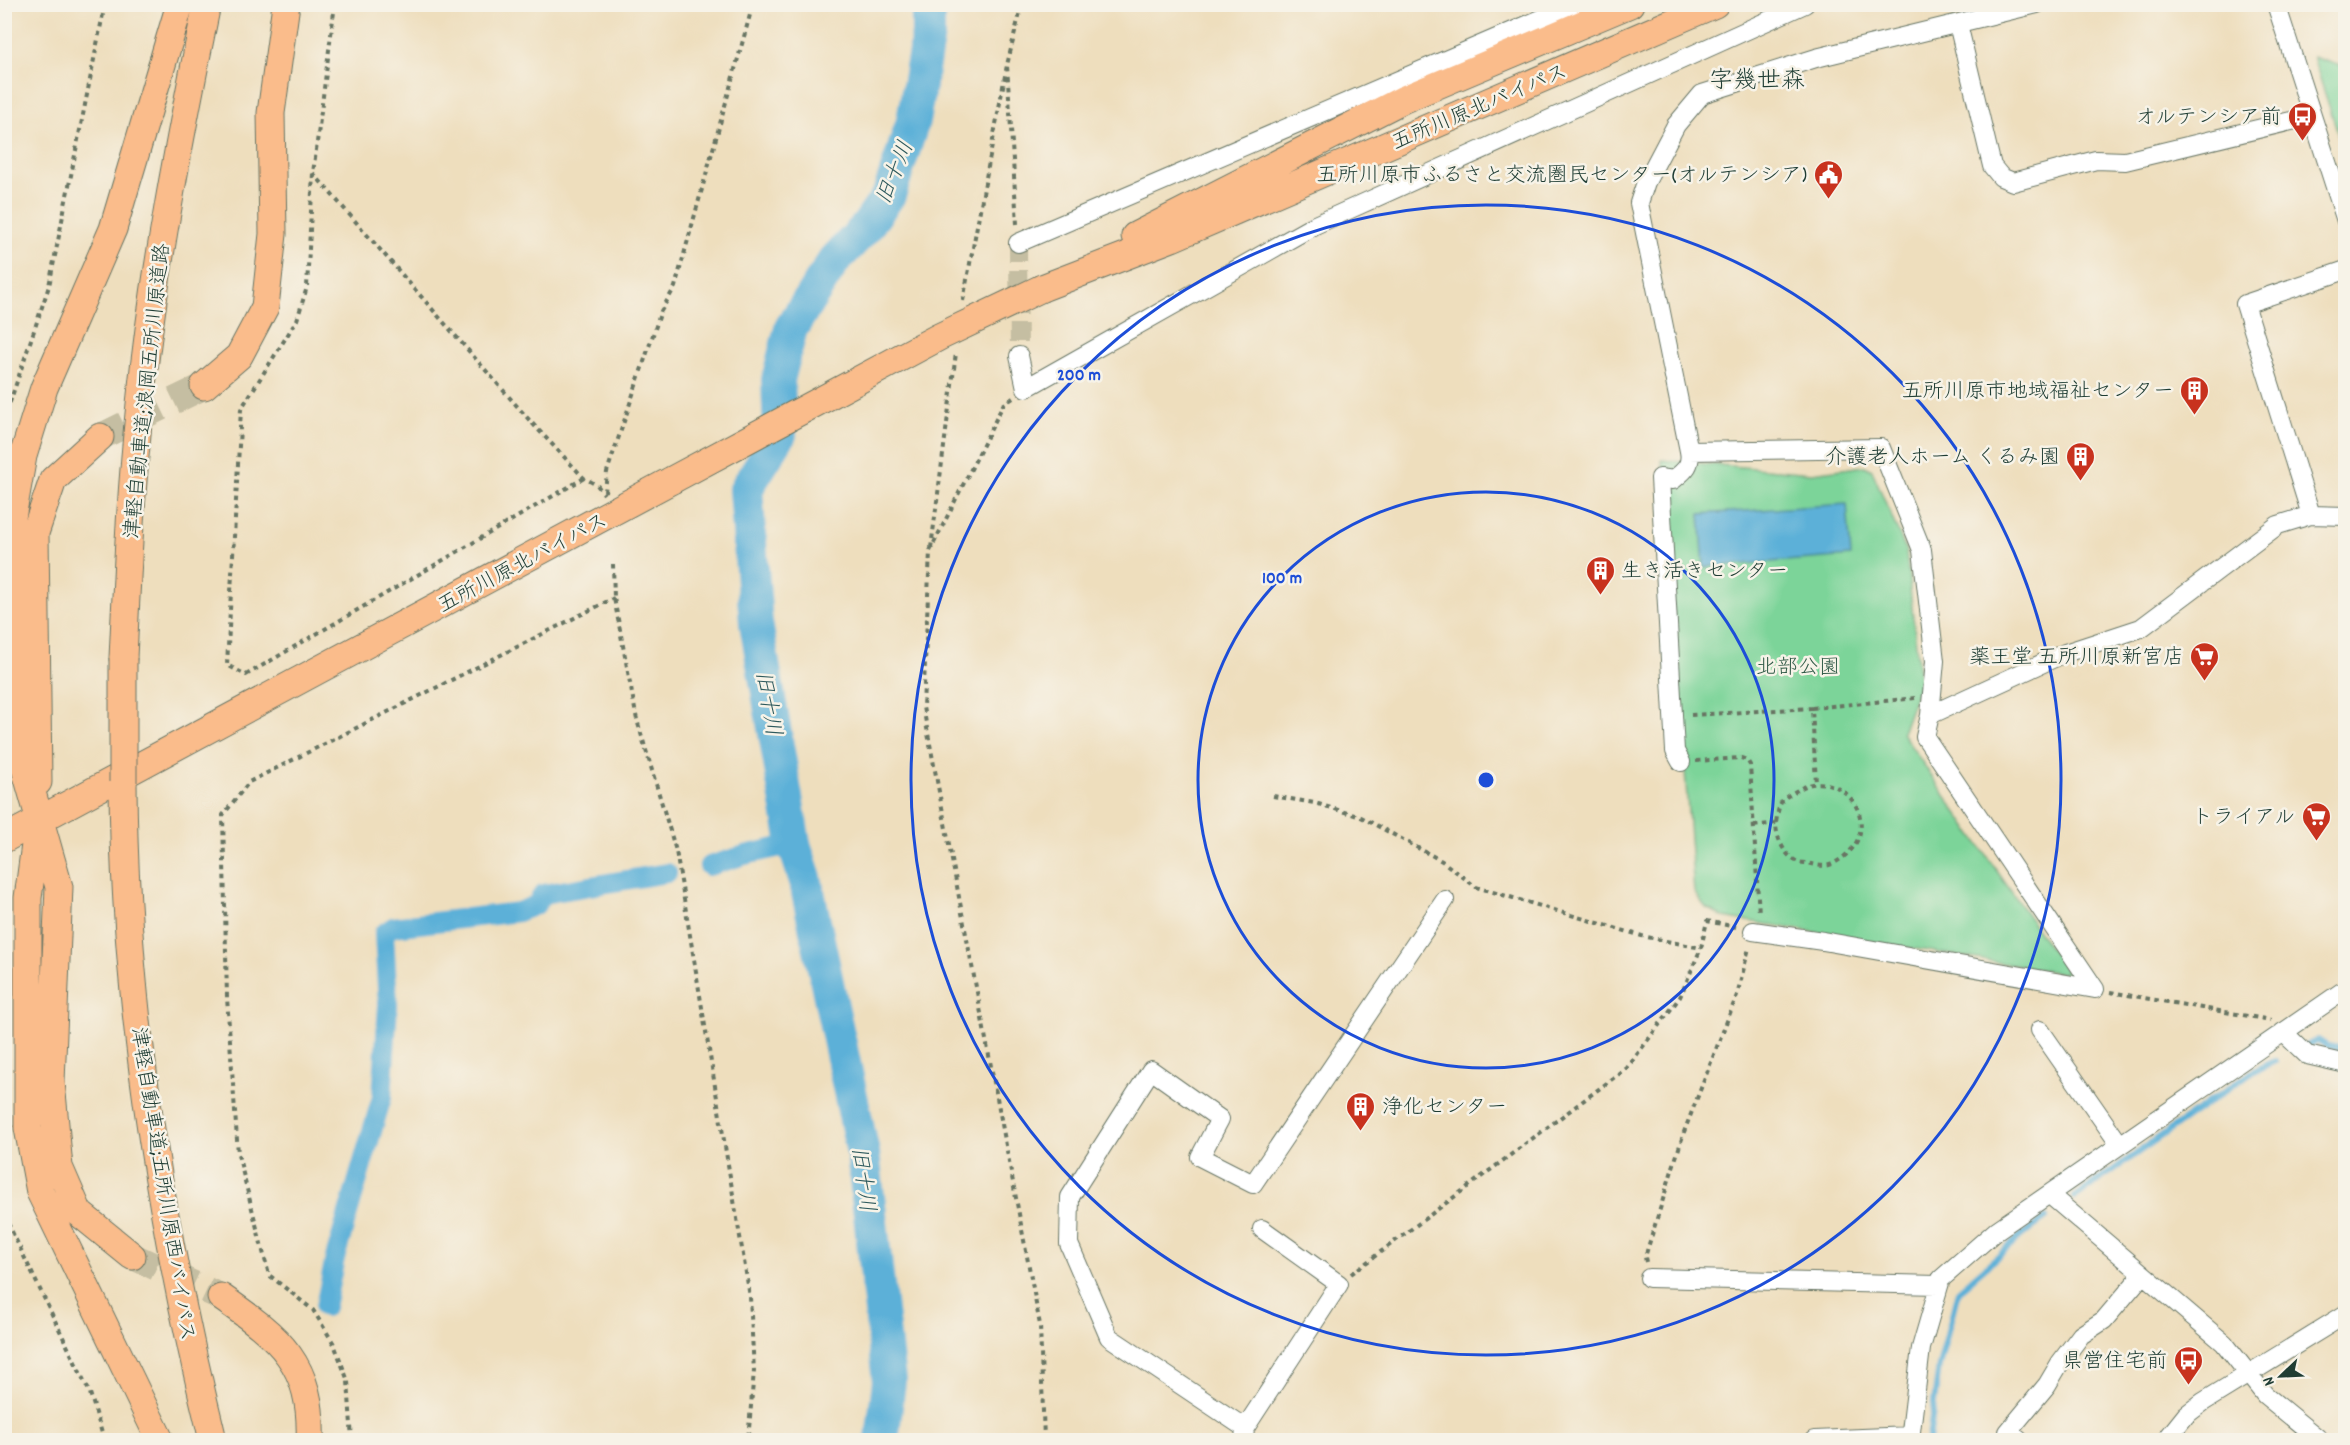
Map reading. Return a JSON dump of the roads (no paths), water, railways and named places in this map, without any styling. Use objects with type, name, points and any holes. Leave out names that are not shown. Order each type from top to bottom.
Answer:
[{"type":"highway","points":[[132,1256],[79,1213],[59,1167],[51,1082],[59,887],[17,740],[11,523],[23,456],[44,388],[113,229],[180,4]]},
{"type":"highway","name":"津軽自動車道;浪岡五所川原道路","points":[[123,782],[123,658],[129,537],[140,403],[160,254],[207,4]]},
{"type":"highway","points":[[204,386],[239,357],[265,307],[273,234],[271,113],[286,4]]},
{"type":"highway","name":"五所川原北バイパス","points":[[4,840],[939,337],[1042,288],[1137,235],[1402,100],[1630,4]]},
{"type":"highway","name":"五所川原北バイパス","points":[[1042,288],[1172,238],[1715,4]]},
{"type":"highway","points":[[100,437],[52,480],[35,533],[39,820],[28,898],[28,1128],[40,1192],[160,1440]]},
{"type":"highway","name":"津軽自動車道;五所川原西バイパス","points":[[123,782],[129,928],[137,1030],[151,1137],[173,1267],[213,1440]]},
{"type":"highway","points":[[221,1297],[261,1324],[284,1346],[302,1376],[311,1421],[310,1440]]},
{"type":"street","points":[[1018,243],[1576,4]]},
{"type":"street","points":[[1019,356],[1026,387],[1315,225],[1805,4]]},
{"type":"street","points":[[1681,762],[1675,751],[1672,716],[1660,478],[1673,480],[1687,469],[1691,460],[1639,203],[1646,182],[1676,125],[1702,94],[1816,58],[2037,4]]},
{"type":"street","points":[[2276,4],[2346,222]]},
{"type":"street","points":[[1958,24],[1992,166],[2001,177],[2013,182],[2097,160],[2125,161],[2312,116]]},
{"type":"street","points":[[2311,516],[2245,304],[2346,270]]},
{"type":"street","points":[[1689,451],[1881,448],[1922,550],[1935,661],[1930,715],[1925,737],[2095,989],[1823,940],[1756,932]]},
{"type":"street","points":[[1930,715],[2065,653],[2141,628],[2278,525],[2311,516],[2346,516]]},
{"type":"street","points":[[1262,1229],[1339,1284],[1244,1434],[1109,1337],[1069,1244],[1070,1197],[1151,1070],[1220,1119],[1200,1158],[1253,1184],[1445,900]]},
{"type":"street","points":[[1815,1440],[1910,1438],[1921,1348],[1941,1279],[1997,1230],[2346,989]]},
{"type":"street","points":[[2040,1030],[2120,1145]]},
{"type":"street","points":[[2283,1032],[2307,1054],[2346,1064]]},
{"type":"street","points":[[2050,1195],[2224,1343],[2265,1395],[2320,1440]]},
{"type":"street","points":[[2019,1440],[2008,1432],[2047,1385],[2081,1335],[2104,1320],[2143,1274]]},
{"type":"street","points":[[1649,1278],[1938,1285]]},
{"type":"street","points":[[2166,1440],[2186,1415],[2248,1373],[2346,1314]]},
{"type":"water","points":[[1847,504],[1851,556],[1704,567],[1700,514]]},
{"type":"waterway","name":"旧十川","points":[[882,1440],[889,1381],[863,1153],[805,878],[794,844],[756,623],[746,489],[780,434],[778,380],[791,328],[834,261],[867,226],[889,195],[913,121],[928,34],[928,4]]},
{"type":"waterway","points":[[709,866],[794,844]]},
{"type":"waterway","points":[[325,1307],[335,1258],[382,1097],[388,1005],[384,933],[393,927],[518,912],[536,905],[543,894],[667,873]]},
{"type":"waterway","points":[[2304,1047],[2318,1040],[2327,1046],[2346,1049]]},
{"type":"waterway","points":[[2075,1197],[2250,1073],[2275,1061]]},
{"type":"waterway","points":[[1929,1440],[1939,1366],[1958,1291],[2022,1235],[2046,1218]]},
{"type":"tunnel","points":[[1018,243],[1019,356]]},
{"type":"tunnel","points":[[100,437],[204,386]]},
{"type":"tunnel","points":[[132,1256],[221,1297]]},
{"type":"place","name":"オルテンシア前","points":[[2302,142]]},
{"type":"place","name":"五所川原市ふるさと交流圏民センター(オルテンシア)","points":[[1828,200]]},
{"type":"place","name":"五所川原市地域福祉センター","points":[[2195,416]]},
{"type":"place","name":"介護老人ホーム くるみ園","points":[[2081,482]]},
{"type":"place","name":"生き活きセンター","points":[[1600,596]]},
{"type":"place","name":"薬王堂 五所川原新宮店","points":[[2205,682]]},
{"type":"place","name":"トライアル","points":[[2316,842]]},
{"type":"place","name":"浄化センター","points":[[1361,1132]]},
{"type":"place","name":"県営住宅前","points":[[2188,1386]]},
{"type":"district","name":"字幾世森","points":[[1757,79]]},
{"type":"park label","name":"北部公園","points":[[1798,666]]}]
